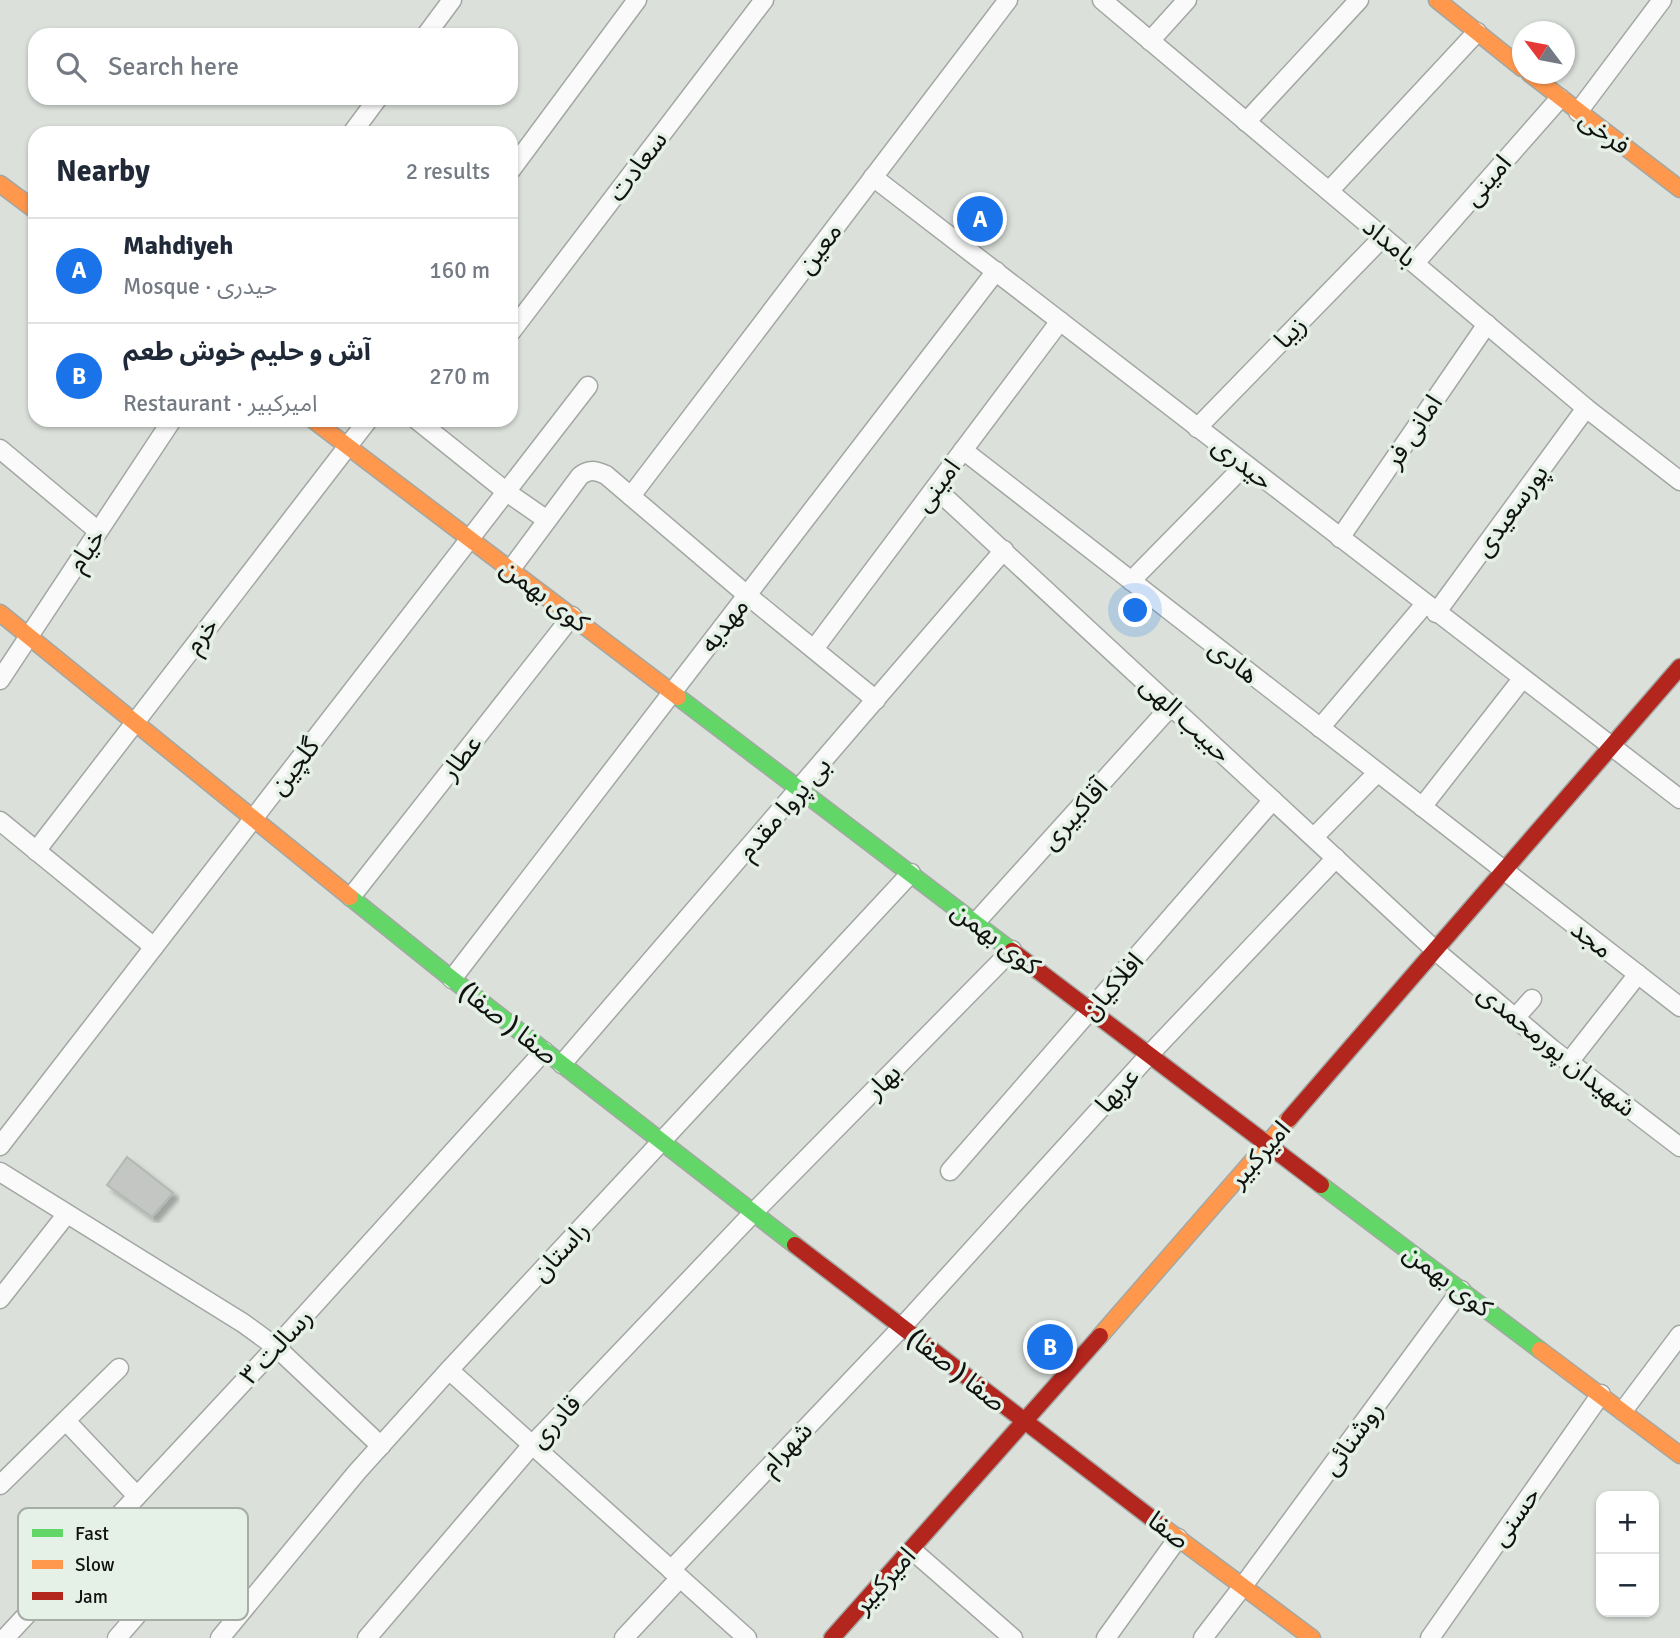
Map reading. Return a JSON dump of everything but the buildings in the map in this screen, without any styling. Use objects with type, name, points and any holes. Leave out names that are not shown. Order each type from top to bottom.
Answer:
[{"type":"street","points":[[431,28],[452,0]]},
{"type":"street","points":[[518,161],[637,0]]},
{"type":"street","name":"سعادت","points":[[518,323],[764,0]]},
{"type":"street","name":"معین","points":[[631,496],[1008,0]]},
{"type":"street","name":"بامداد","points":[[1102,0],[1586,408],[1680,481]]},
{"type":"street","points":[[1150,41],[1187,0]]},
{"type":"street","points":[[1247,122],[1359,0]]},
{"type":"street","points":[[1578,112],[1662,0]]},
{"type":"street","points":[[1447,3],[1512,60]]},
{"type":"street","points":[[1329,191],[1477,32]]},
{"type":"street","name":"فرخی","points":[[1542,84],[1680,189]]},
{"type":"street","name":"امینی","points":[[1415,263],[1560,98]]},
{"type":"street","points":[[357,126],[373,105]]},
{"type":"street","name":"حیدری","points":[[873,177],[1680,799]]},
{"type":"street","points":[[0,184],[28,206]]},
{"type":"street","name":"زیبا","points":[[1197,428],[1383,237]]},
{"type":"street","name":"مهدیه","points":[[452,979],[996,271]]},
{"type":"street","name":"امینی","points":[[814,649],[1060,321]]},
{"type":"street","name":"امانی فر","points":[[1340,538],[1487,324]]},
{"type":"street","name":"گلچین","points":[[0,1146],[508,493],[588,386]]},
{"type":"street","name":"پورسعیدی","points":[[1320,728],[1430,608],[1586,408]]},
{"type":"street","name":"خیام","points":[[0,680],[167,427]]},
{"type":"street","name":"کوی بهمن","points":[[322,427],[1267,1145],[1680,1455]]},
{"type":"street","name":"خرم","points":[[36,851],[362,427]]},
{"type":"street","points":[[439,427],[508,493],[547,520]]},
{"type":"street","points":[[0,449],[99,531]]},
{"type":"street","name":"هادی","points":[[963,450],[1504,872]]},
{"type":"street","points":[[1131,581],[1245,464]]},
{"type":"street","points":[[511,569],[580,476],[586,471],[596,470],[606,475],[876,700]]},
{"type":"street","name":"حبیب الهی","points":[[935,488],[1436,950]]},
{"type":"street","name":"بی پروا مقدم","points":[[562,1064],[1004,550]]},
{"type":"street","name":"صفا ( صفا)","points":[[0,613],[452,979],[1026,1423]]},
{"type":"street","name":"عطار","points":[[351,897],[572,616]]},
{"type":"street","name":"امیرکبیر","points":[[832,1638],[1026,1423],[1680,667]]},
{"type":"street","points":[[1422,807],[1522,679]]},
{"type":"street","name":"آقاکبیری","points":[[975,922],[1172,705]]},
{"type":"street","points":[[1314,837],[1377,773]]},
{"type":"street","name":"افلاکیان","points":[[950,1171],[1273,800]]},
{"type":"street","points":[[0,821],[154,947]]},
{"type":"street","name":"عربها","points":[[902,1327],[1149,1055],[1336,858]]},
{"type":"street","name":"مجد","points":[[1504,872],[1679,1004]]},
{"type":"street","name":"راستان","points":[[248,1605],[381,1446],[449,1370],[911,873]]},
{"type":"street","name":"بهار","points":[[754,1212],[1012,950]]},
{"type":"street","name":"شهیدان پورمحمدی","points":[[1436,950],[1569,1062],[1679,1144]]},
{"type":"street","points":[[1569,1062],[1637,974]]},
{"type":"street","points":[[1515,1018],[1532,999]]},
{"type":"street","name":"رسالت ۳","points":[[126,1508],[544,1051]]},
{"type":"street","points":[[0,1172],[243,1323],[276,1347],[381,1446]]},
{"type":"street","name":"قادری","points":[[367,1638],[532,1445],[754,1212]]},
{"type":"street","points":[[0,1299],[66,1215]]},
{"type":"street","name":"روشنائی","points":[[1203,1638],[1461,1290]]},
{"type":"street","name":"شهرام","points":[[624,1638],[676,1574],[902,1327]]},
{"type":"street","points":[[1623,1411],[1680,1335]]},
{"type":"street","points":[[0,1485],[120,1368]]},
{"type":"street","points":[[449,1370],[747,1638]]},
{"type":"street","name":"حسنی","points":[[1430,1638],[1601,1394]]},
{"type":"street","points":[[66,1420],[137,1496]]},
{"type":"street","name":"صفا","points":[[1026,1423],[1312,1638]]},
{"type":"street","points":[[1106,1638],[1178,1538]]},
{"type":"street","points":[[912,1550],[1013,1638]]},
{"type":"street","name":"رسالت ۳","points":[[5,1638],[22,1620]]},
{"type":"street","points":[[117,1638],[133,1620]]},
{"type":"street","name":"راستان","points":[[220,1638],[235,1620]]},
{"type":"traffic: fast","points":[[678,697],[1012,951]]},
{"type":"traffic: fast","points":[[350,897],[795,1245]]},
{"type":"traffic: fast","points":[[1321,1185],[1540,1350]]},
{"type":"traffic: slow","points":[[1437,0],[1512,60]]},
{"type":"traffic: slow","points":[[1543,84],[1680,189]]},
{"type":"traffic: slow","points":[[0,184],[28,205]]},
{"type":"traffic: slow","points":[[322,427],[678,697]]},
{"type":"traffic: slow","points":[[0,613],[350,897]]},
{"type":"traffic: slow","points":[[1100,1336],[1289,1119]]},
{"type":"traffic: slow","points":[[1540,1350],[1680,1455]]},
{"type":"traffic: slow","points":[[1159,1524],[1312,1638]]},
{"type":"traffic: jam","points":[[1289,1119],[1680,667]]},
{"type":"traffic: jam","points":[[1012,951],[1321,1185]]},
{"type":"traffic: jam","points":[[795,1245],[1159,1524]]},
{"type":"traffic: jam","points":[[832,1638],[1100,1336]]},
{"type":"place","name":"Mahdiyeh","points":[[980,219]]},
{"type":"place","name":"آش و حلیم خوش طعم","points":[[1050,1347]]}]
